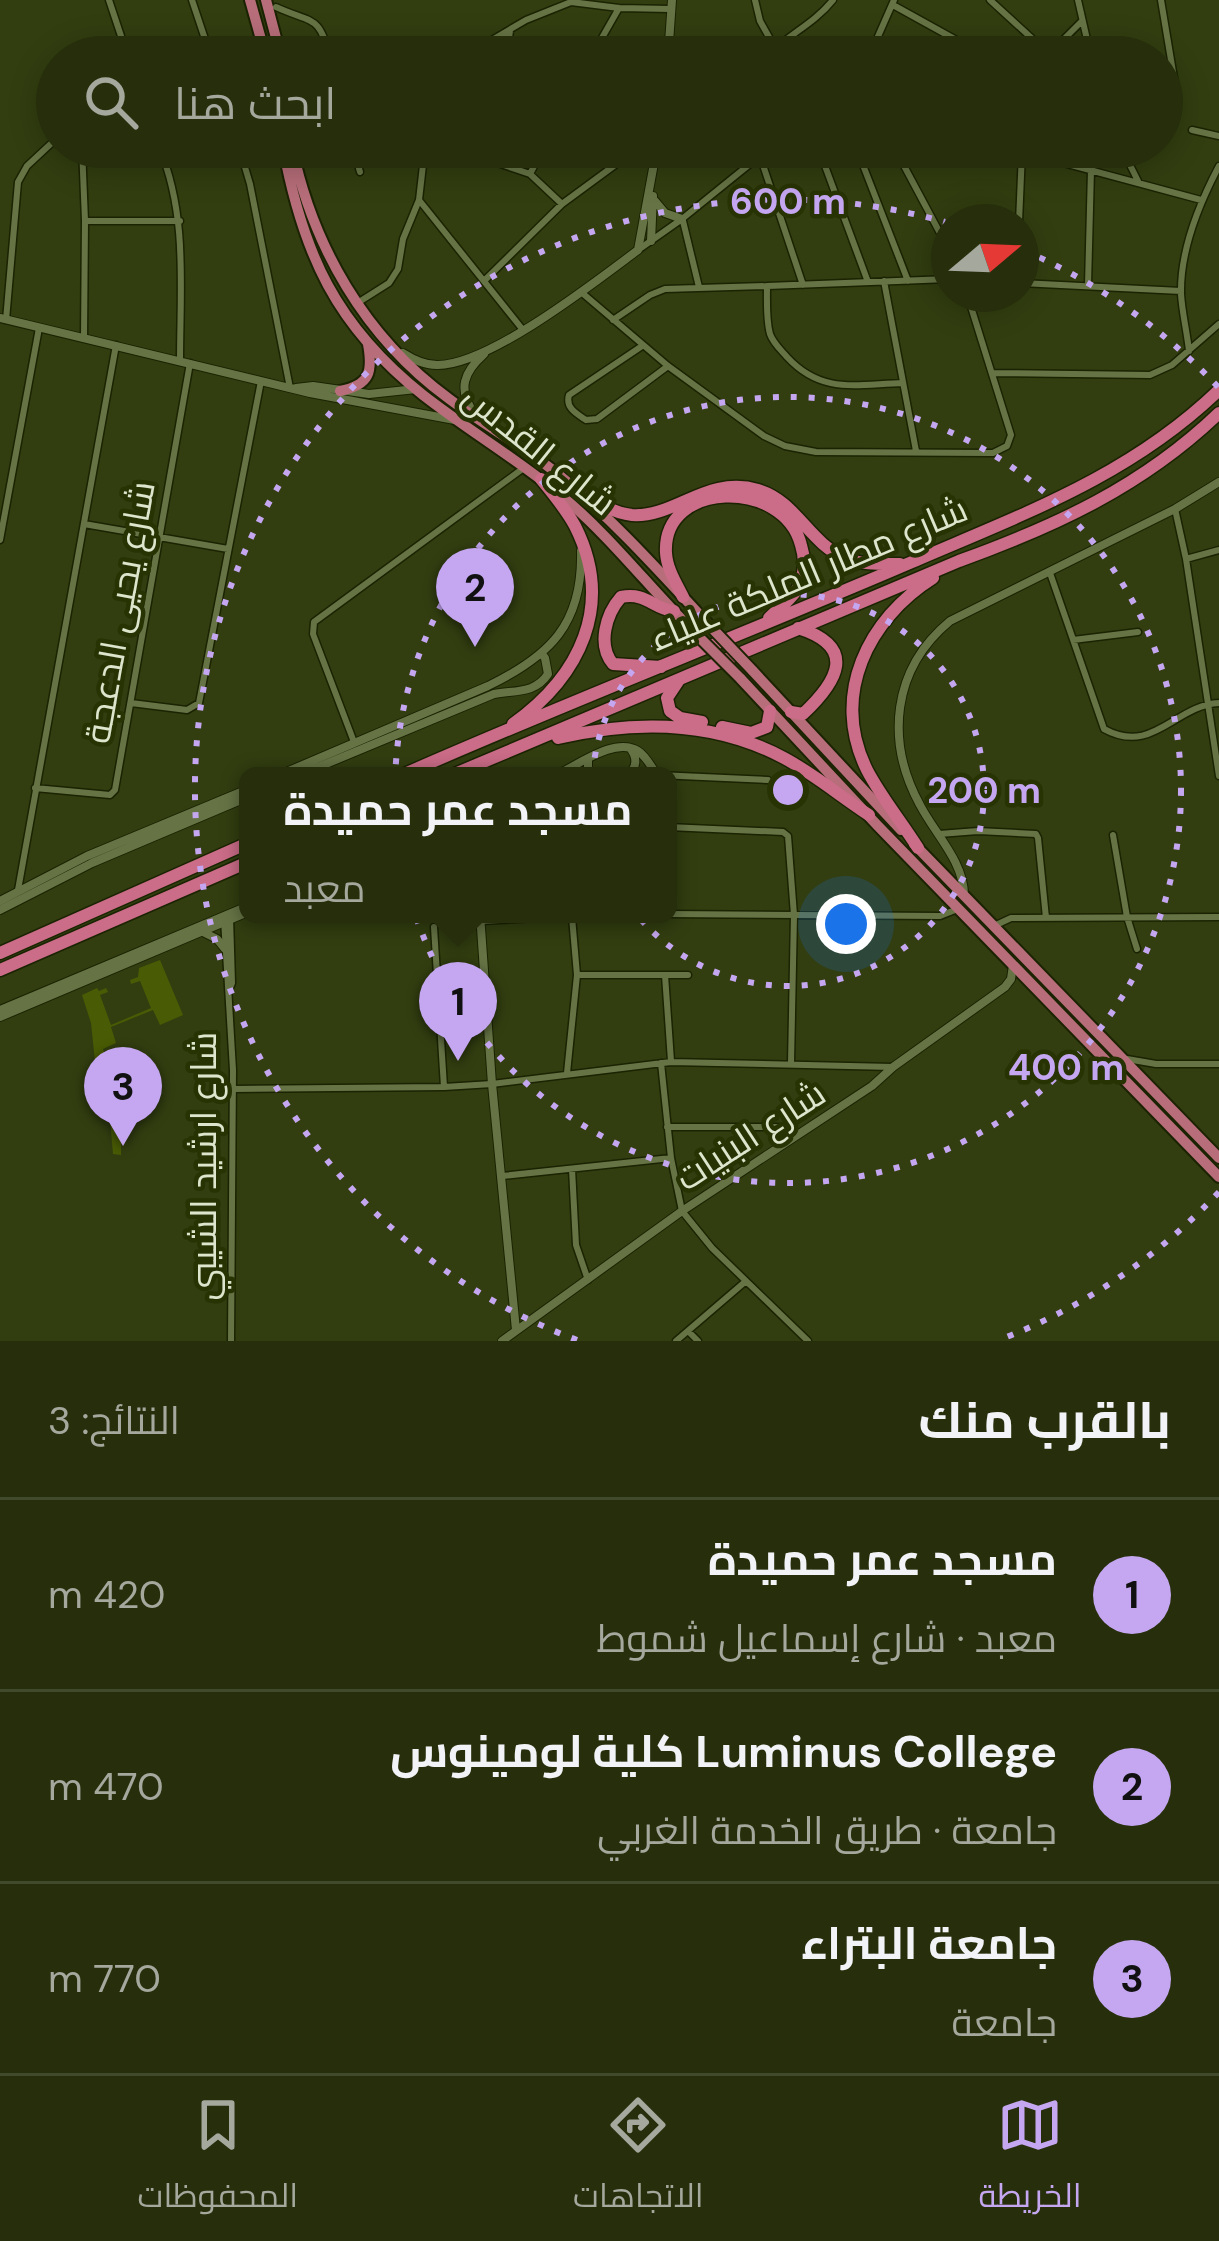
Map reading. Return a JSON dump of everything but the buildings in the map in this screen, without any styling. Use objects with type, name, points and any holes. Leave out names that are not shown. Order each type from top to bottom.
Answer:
[{"type":"highway","points":[[267,3],[271,36]]},
{"type":"highway","points":[[267,3],[271,36]]},
{"type":"highway","name":"شارع القدس","points":[[293,168],[294,202],[314,259],[367,341],[458,420],[574,506],[869,815],[993,926],[1219,1158]]},
{"type":"highway","name":"شارع القدس","points":[[301,168],[303,192],[327,252],[356,304],[421,385],[536,458],[573,488],[683,597],[917,848],[1013,964],[1219,1178]]},
{"type":"highway","points":[[314,259],[318,251],[327,252]]},
{"type":"highway","points":[[340,391],[367,377],[367,341]]},
{"type":"highway","name":"شارع مطار الملكة علياء","points":[[421,767],[1060,499],[1124,465],[1219,390]]},
{"type":"highway","name":"شارع مطار الملكة علياء","points":[[471,767],[958,561],[1035,534],[1142,475],[1219,413]]},
{"type":"highway","points":[[1191,439],[1219,427]]},
{"type":"highway","points":[[499,734],[559,685],[578,655],[588,621],[587,557],[568,514],[541,479]]},
{"type":"highway","points":[[573,488],[632,515],[651,513],[715,489],[757,490],[786,505],[834,553],[860,563],[907,564]]},
{"type":"highway","points":[[683,597],[666,553],[668,536],[680,516],[717,496],[762,502],[783,514],[796,530],[805,564],[796,590],[762,625]]},
{"type":"highway","points":[[917,848],[865,766],[854,722],[855,687],[862,656],[875,631],[901,601],[958,561]]},
{"type":"highway","points":[[662,667],[613,664],[606,655],[605,633],[611,610],[626,596],[646,598],[674,610]]},
{"type":"highway","points":[[791,712],[802,714],[820,698],[838,660],[824,638],[797,628]]},
{"type":"highway","points":[[679,680],[667,704],[680,718],[757,733],[767,727],[770,711]]},
{"type":"highway","points":[[505,752],[630,725],[705,730],[782,756],[869,815]]},
{"type":"highway","points":[[0,953],[239,847]]},
{"type":"highway","points":[[0,970],[239,866]]},
{"type":"street","points":[[109,0],[121,36]]},
{"type":"street","points":[[192,0],[204,36]]},
{"type":"street","points":[[755,0],[766,36]]},
{"type":"street","points":[[795,36],[833,0]]},
{"type":"street","points":[[1078,0],[1085,36]]},
{"type":"street","points":[[1161,0],[1167,36]]},
{"type":"street","points":[[995,1],[1029,36]]},
{"type":"street","points":[[501,36],[571,2],[619,8],[671,5],[669,36]]},
{"type":"street","points":[[267,3],[315,21],[325,36]]},
{"type":"street","points":[[879,36],[894,3],[951,36]]},
{"type":"street","points":[[603,36],[619,8]]},
{"type":"street","points":[[1067,36],[1081,22]]},
{"type":"street","points":[[509,36],[510,31]]},
{"type":"street","points":[[1192,130],[1219,136]]},
{"type":"street","points":[[36,158],[19,182],[3,319],[292,388],[458,420]]},
{"type":"street","points":[[1190,351],[1181,291],[1201,200],[1219,166]]},
{"type":"street","points":[[83,168],[84,338]]},
{"type":"street","name":"شارع يحيى الدعجة","points":[[35,788],[113,793],[185,362],[180,221],[167,168]]},
{"type":"street","points":[[245,168],[292,388]]},
{"type":"street","points":[[358,168],[359,172]]},
{"type":"street","points":[[356,304],[394,276],[401,263],[423,168]]},
{"type":"street","points":[[512,168],[530,174],[562,204]]},
{"type":"street","points":[[530,174],[533,168]]},
{"type":"street","points":[[485,280],[562,204],[609,168]]},
{"type":"street","points":[[638,250],[653,168]]},
{"type":"street","points":[[390,344],[418,362],[435,365],[487,351],[581,292],[745,168]]},
{"type":"street","points":[[764,168],[803,286]]},
{"type":"street","points":[[826,168],[868,282]]},
{"type":"street","points":[[864,168],[908,280]]},
{"type":"street","points":[[905,168],[931,216]]},
{"type":"street","points":[[1020,204],[1021,168]]},
{"type":"street","points":[[1083,168],[1201,200]]},
{"type":"street","points":[[1131,168],[1138,182]]},
{"type":"street","points":[[1088,285],[1091,170]]},
{"type":"street","points":[[651,183],[651,241]]},
{"type":"street","points":[[652,196],[661,209],[682,219]]},
{"type":"street","points":[[419,200],[523,330]]},
{"type":"street","points":[[682,219],[699,287]]},
{"type":"street","points":[[85,221],[180,221]]},
{"type":"street","points":[[613,320],[658,291],[931,279]]},
{"type":"street","points":[[884,281],[916,451]]},
{"type":"street","points":[[1039,284],[1181,291]]},
{"type":"street","points":[[767,286],[771,338],[810,378],[841,385],[903,383]]},
{"type":"street","points":[[581,292],[642,346],[764,436],[816,452],[993,453],[1007,446],[1011,435],[974,312]]},
{"type":"street","points":[[993,373],[1150,375],[1172,365],[1219,324]]},
{"type":"street","points":[[0,540],[39,328]]},
{"type":"street","points":[[20,894],[116,345]]},
{"type":"street","points":[[642,346],[569,395],[571,409],[586,421],[597,419],[668,366]]},
{"type":"street","points":[[483,423],[467,402],[464,383],[468,370],[487,351]]},
{"type":"street","points":[[131,703],[187,710],[199,703],[261,380]]},
{"type":"street","points":[[292,388],[313,386],[369,394],[421,385]]},
{"type":"street","points":[[354,742],[313,634],[316,619],[525,467]]},
{"type":"street","points":[[677,914],[940,916],[961,902],[964,878],[908,780],[902,752],[899,712],[911,668],[950,621],[1219,482]]},
{"type":"street","points":[[1174,509],[1219,776]]},
{"type":"street","points":[[83,524],[228,549]]},
{"type":"street","points":[[317,767],[443,710],[541,653],[557,638],[573,605],[581,567],[580,537]]},
{"type":"street","points":[[1186,559],[1219,550]]},
{"type":"street","points":[[1050,573],[1100,724],[1109,734],[1149,735],[1207,704],[1219,703]]},
{"type":"street","points":[[1073,640],[1138,632]]},
{"type":"street","points":[[297,767],[443,710],[539,684],[548,674],[541,653]]},
{"type":"street","points":[[630,748],[634,767]]},
{"type":"street","points":[[574,767],[599,752],[630,748],[642,754],[651,767]]},
{"type":"street","points":[[588,767],[589,758]]},
{"type":"street","points":[[677,777],[768,780]]},
{"type":"street","points":[[0,910],[88,856],[239,797]]},
{"type":"street","points":[[677,827],[785,833],[790,841],[794,915],[791,1063]]},
{"type":"street","points":[[938,834],[1036,834],[1046,918]]},
{"type":"street","points":[[1113,836],[1137,949]]},
{"type":"street","points":[[0,901],[20,894]]},
{"type":"street","points":[[0,1014],[239,912]]},
{"type":"street","points":[[0,1014],[202,932],[227,917]]},
{"type":"street","name":"شارع ارشيد الشيبي","points":[[227,917],[233,1089],[231,1341]]},
{"type":"street","name":"شارع ارشيد الشيبي","points":[[227,917],[229,990]]},
{"type":"street","points":[[993,926],[1011,918],[1219,917]]},
{"type":"street","points":[[480,923],[517,1335]]},
{"type":"street","points":[[567,1073],[577,975],[573,923]]},
{"type":"street","points":[[434,927],[444,1087]]},
{"type":"street","points":[[202,932],[217,939],[225,950]]},
{"type":"street","name":"شارع البنيات","points":[[502,1341],[517,1335],[682,1211],[861,1094],[1009,983],[1013,964]]},
{"type":"street","points":[[437,976],[483,972]]},
{"type":"street","points":[[577,975],[688,975]]},
{"type":"street","points":[[665,975],[667,1126],[682,1211],[712,1248],[808,1341]]},
{"type":"street","points":[[972,1010],[980,1019]]},
{"type":"street","points":[[1122,1058],[1165,1065],[1219,1064]]},
{"type":"street","points":[[233,1089],[444,1087],[666,1062],[892,1067]]},
{"type":"street","points":[[1149,1086],[1151,1071],[1165,1065]]},
{"type":"street","points":[[667,1126],[776,1126],[798,1135]]},
{"type":"street","points":[[502,1176],[671,1158]]},
{"type":"street","points":[[572,1169],[576,1244],[588,1280]]},
{"type":"street","points":[[676,1341],[747,1281]]},
{"type":"street","points":[[689,1332],[698,1341]]},
{"type":"green space","points":[[160,960],[183,1015],[160,1025],[153,1010],[111,1027],[116,1043],[103,1049],[109,1066],[96,1071],[91,1023],[82,995],[106,988],[108,992],[100,995],[111,1025],[151,1008],[140,981],[131,984],[130,980],[138,977],[139,968]]},
{"type":"green space","points":[[120,1091],[127,1101],[128,1116],[121,1117],[121,1155],[113,1154],[108,1096]]},
{"type":"place","name":"Luminus College كلية لومينوس","points":[[475,647]]},
{"type":"place","name":"مسجد عمر حميدة","points":[[458,1061]]},
{"type":"place","name":"جامعة البتراء","points":[[123,1146]]}]
